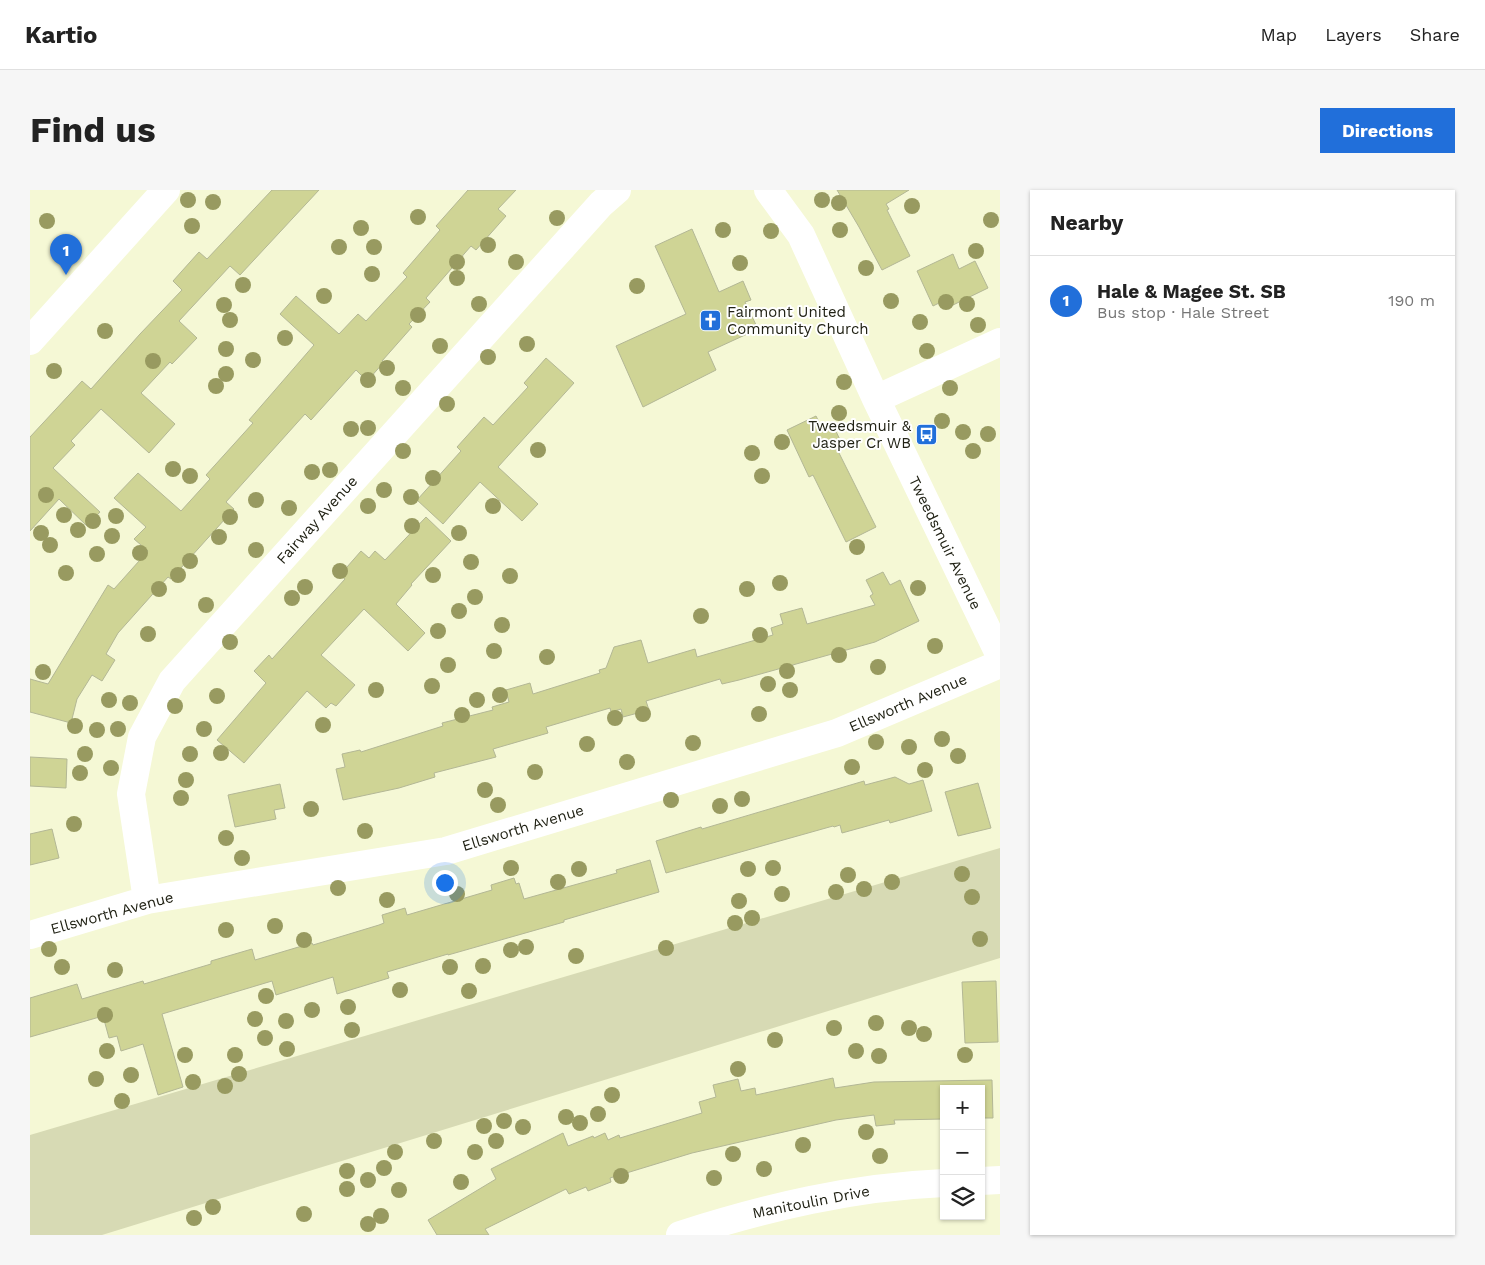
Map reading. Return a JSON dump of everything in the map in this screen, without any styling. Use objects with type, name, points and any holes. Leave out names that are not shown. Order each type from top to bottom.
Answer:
[{"type":"street","points":[[33,332],[166,190]]},
{"type":"street","name":"Fairway Avenue","points":[[147,900],[131,794],[142,737],[172,681],[601,204],[617,190]]},
{"type":"street","name":"Tweedsmuir Avenue","points":[[768,190],[801,235],[876,399],[1000,656]]},
{"type":"street","points":[[876,399],[1000,342]]},
{"type":"street","name":"Ellsworth Avenue","points":[[30,934],[147,900],[446,851],[837,732],[1000,664]]},
{"type":"street","points":[[985,1181],[1000,1180]]},
{"type":"street","name":"Manitoulin Drive","points":[[680,1235],[748,1225],[818,1198],[900,1185],[940,1183]]},
{"type":"green space","points":[[1000,848],[1000,958],[102,1235],[30,1235],[30,1135]]},
{"type":"building","points":[[272,190],[319,190],[240,275],[230,266],[179,321],[197,338],[172,364],[170,362],[141,393],[175,424],[149,453],[101,409],[71,441],[75,445],[53,468],[100,512],[87,526],[59,499],[30,531],[30,437],[82,381],[91,389],[182,290],[173,281],[199,252],[207,259]]},
{"type":"building","points":[[468,190],[516,190],[498,209],[506,216],[476,250],[471,246],[426,298],[430,302],[409,324],[412,327],[369,379],[364,374],[362,376],[356,370],[311,420],[305,414],[226,502],[234,509],[171,579],[168,577],[118,633],[106,654],[115,660],[102,681],[92,675],[77,699],[71,723],[30,712],[30,679],[48,684],[108,585],[114,589],[148,551],[134,539],[146,527],[114,498],[138,473],[181,511],[210,479],[206,475],[253,423],[249,420],[314,345],[280,314],[296,296],[339,334],[358,314],[366,321],[407,277],[403,273],[440,230],[436,226]]},
{"type":"building","points":[[837,190],[909,190],[886,204],[889,209],[887,210],[910,256],[882,270]]},
{"type":"building","name":"Fairmont United Community Church","points":[[692,229],[719,292],[743,281],[751,300],[745,302],[758,329],[708,352],[716,370],[643,407],[616,346],[686,314],[655,246]]},
{"type":"building","points":[[953,254],[959,269],[975,261],[988,288],[953,305],[949,298],[933,306],[917,271]]},
{"type":"building","points":[[546,358],[574,383],[498,467],[538,504],[522,521],[480,482],[443,524],[417,500],[461,451],[457,447],[484,417],[493,425],[528,387],[524,383]]},
{"type":"building","points":[[816,416],[822,428],[832,423],[843,446],[837,449],[876,527],[846,542],[813,475],[809,477],[787,430]]},
{"type":"building","points":[[426,517],[451,541],[411,584],[396,604],[425,633],[408,651],[364,609],[321,655],[355,685],[336,706],[331,703],[326,708],[307,691],[244,763],[217,740],[266,683],[254,671],[269,655],[272,659],[345,579],[340,575],[361,551],[369,558],[375,551],[385,560]]},
{"type":"building","points":[[883,572],[890,585],[900,580],[919,621],[875,642],[739,680],[722,684],[720,679],[646,701],[649,710],[623,717],[621,709],[611,712],[610,708],[546,727],[548,733],[493,749],[496,757],[434,773],[435,777],[399,788],[343,800],[336,769],[345,767],[342,754],[360,750],[361,752],[443,726],[442,723],[493,710],[492,707],[509,702],[506,690],[530,683],[533,694],[600,673],[599,670],[606,668],[614,647],[641,640],[648,663],[695,649],[697,657],[773,635],[771,628],[783,624],[780,614],[802,608],[807,624],[875,605],[870,596],[873,594],[866,580]]},
{"type":"building","points":[[30,757],[67,759],[66,788],[30,786]]},
{"type":"building","points":[[895,777],[909,784],[923,780],[932,811],[890,823],[889,820],[842,833],[840,825],[833,826],[666,873],[656,841],[864,781],[865,785]]},
{"type":"building","points":[[978,783],[991,828],[958,836],[945,792]]},
{"type":"building","points":[[280,784],[285,808],[274,810],[276,819],[235,827],[228,795]]},
{"type":"building","points":[[52,829],[59,858],[30,865],[30,834]]},
{"type":"building","points":[[650,860],[659,892],[564,920],[564,922],[387,972],[389,978],[337,994],[333,977],[276,995],[272,981],[162,1014],[183,1087],[158,1095],[143,1044],[121,1051],[117,1036],[109,1038],[103,1016],[30,1037],[30,998],[77,984],[82,999],[143,981],[144,984],[211,964],[211,961],[252,949],[255,960],[312,943],[313,945],[384,923],[382,915],[405,908],[407,915],[492,890],[491,885],[514,878],[516,884],[519,883],[524,899],[617,873],[616,870]]},
{"type":"building","points":[[996,981],[998,1042],[965,1043],[962,982]]},
{"type":"building","points":[[833,1078],[835,1088],[874,1082],[992,1080],[993,1118],[985,1118],[985,1085],[940,1085],[940,1119],[894,1120],[895,1124],[876,1126],[874,1115],[836,1120],[692,1153],[610,1178],[611,1182],[588,1191],[586,1187],[569,1194],[566,1189],[485,1229],[489,1235],[437,1235],[428,1220],[496,1179],[491,1169],[563,1133],[568,1146],[605,1133],[608,1140],[619,1135],[620,1138],[702,1113],[699,1102],[716,1097],[713,1085],[738,1079],[741,1091],[755,1088],[756,1095]]},
{"type":"place","name":"Hale & Magee St. SB","points":[[66,275]]},
{"type":"place","name":"Fairmont United Community Church","points":[[711,321]]},
{"type":"place","name":"Tweedsmuir & Jasper Cr WB","points":[[927,435]]}]
